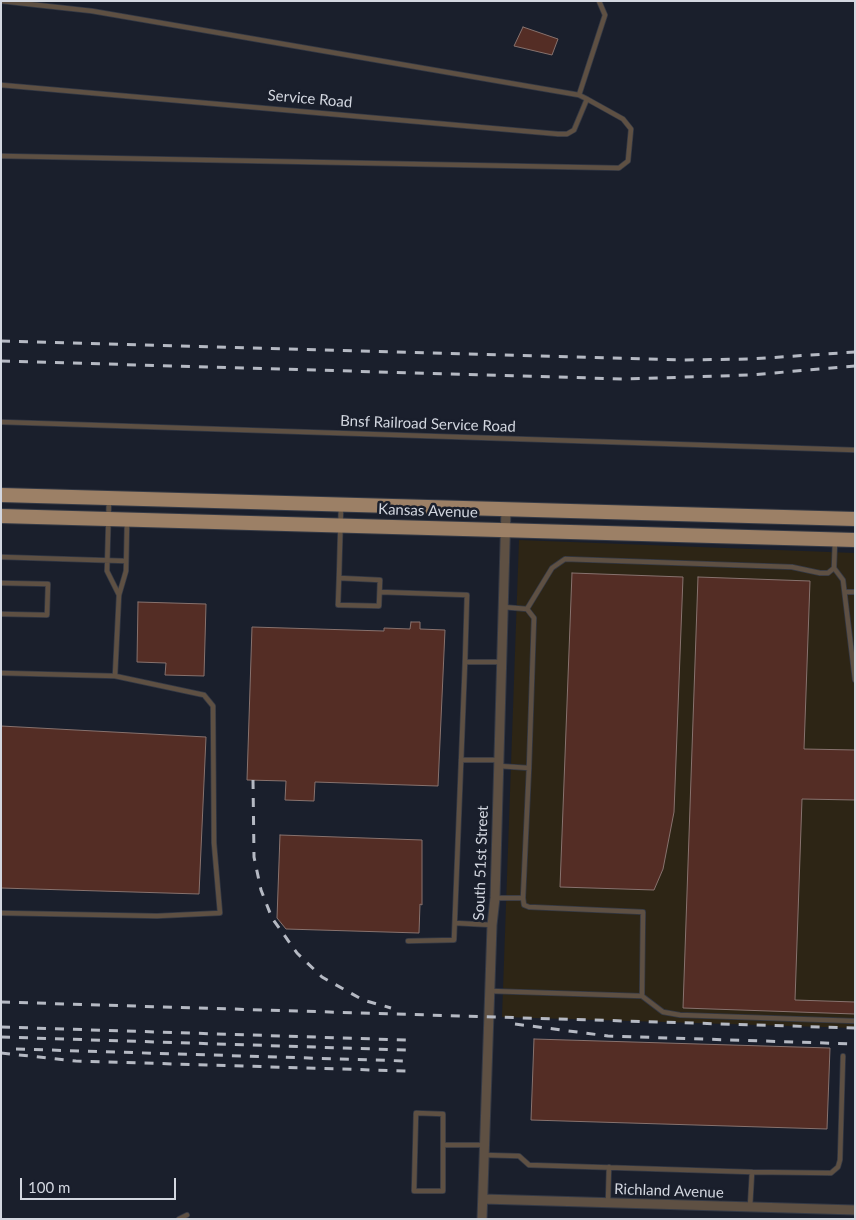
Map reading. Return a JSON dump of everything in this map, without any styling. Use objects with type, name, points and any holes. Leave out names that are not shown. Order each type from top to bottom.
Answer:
[{"type":"main road","name":"Kansas Avenue","points":[[1,495],[855,519]]},
{"type":"main road","name":"Kansas Avenue","points":[[1,516],[855,540]]},
{"type":"street","name":"South 51st Street","points":[[482,1219],[492,925],[495,898],[506,509]]},
{"type":"street","name":"Richland Avenue","points":[[483,1198],[855,1210]]},
{"type":"lane","points":[[1,1],[92,11],[579,95],[623,119],[631,129],[628,161],[619,168],[1,156]]},
{"type":"lane","points":[[579,95],[605,15],[599,1]]},
{"type":"lane","name":"Service Road","points":[[1,85],[558,134],[567,134],[574,130],[587,99]]},
{"type":"lane","name":"Bnsf Railroad Service Road","points":[[1,422],[855,450]]},
{"type":"lane","points":[[110,498],[107,571],[118,595]]},
{"type":"lane","points":[[339,578],[380,580],[379,606],[338,605],[341,504]]},
{"type":"lane","points":[[115,676],[118,595],[126,571],[127,519]]},
{"type":"lane","points":[[835,540],[834,568],[843,580],[855,680]]},
{"type":"lane","points":[[1,557],[126,561]]},
{"type":"lane","points":[[527,609],[552,568],[565,559],[792,568],[820,573],[828,573],[834,568]]},
{"type":"lane","points":[[1,583],[48,584],[47,615],[1,614]]},
{"type":"lane","points":[[380,592],[468,594],[454,940],[408,941]]},
{"type":"lane","points":[[844,592],[855,592]]},
{"type":"lane","points":[[503,607],[527,609],[534,618],[524,905],[529,907],[643,912],[642,996]]},
{"type":"lane","points":[[465,662],[501,662]]},
{"type":"lane","points":[[1,673],[115,676],[204,695],[213,706],[214,842],[220,913],[157,916],[1,913]]},
{"type":"lane","points":[[461,760],[529,768]]},
{"type":"lane","points":[[495,898],[523,898]]},
{"type":"lane","points":[[455,923],[492,925]]},
{"type":"lane","points":[[490,990],[642,996],[663,1012],[680,1015],[855,1020]]},
{"type":"lane","points":[[484,1155],[519,1156],[529,1165],[831,1173],[838,1167],[840,1160],[844,1056]]},
{"type":"lane","points":[[416,1113],[443,1114],[445,1145],[443,1191],[414,1190],[416,1113]]},
{"type":"lane","points":[[445,1145],[485,1145]]},
{"type":"lane","points":[[608,1202],[609,1168]]},
{"type":"lane","points":[[750,1207],[752,1172]]},
{"type":"lane","points":[[179,1219],[187,1215]]},
{"type":"shaded area","points":[[519,540],[855,553],[855,1028],[502,1017]]},
{"type":"building","points":[[523,27],[558,39],[552,55],[514,46]]},
{"type":"building","points":[[572,573],[683,577],[674,812],[663,869],[654,890],[560,887]]},
{"type":"building","points":[[698,577],[810,581],[804,749],[855,750],[855,800],[802,799],[795,1000],[855,1002],[855,1014],[683,1008]]},
{"type":"building","points":[[138,602],[206,604],[204,676],[165,675],[166,663],[137,662]]},
{"type":"building","points":[[411,622],[420,622],[420,629],[445,630],[438,786],[315,782],[314,801],[285,800],[286,781],[247,780],[252,627],[384,631],[384,628],[410,629]]},
{"type":"building","points":[[1,726],[206,737],[199,894],[1,888]]},
{"type":"building","points":[[280,835],[422,840],[422,905],[420,904],[419,933],[286,929],[277,918]]},
{"type":"building","points":[[534,1039],[830,1048],[827,1129],[531,1120]]},
{"type":"railway","points":[[1,341],[682,360],[751,359],[855,352]]},
{"type":"railway","points":[[1,361],[625,379],[750,375],[855,366]]},
{"type":"railway","points":[[253,780],[254,857],[261,890],[272,918],[297,953],[322,977],[363,1000],[391,1008]]},
{"type":"railway","points":[[1,1002],[855,1028]]},
{"type":"railway","points":[[515,1024],[608,1036],[855,1044]]},
{"type":"railway","points":[[1,1027],[406,1040]]},
{"type":"railway","points":[[1,1037],[406,1050]]},
{"type":"railway","points":[[16,1049],[406,1061]]},
{"type":"railway","points":[[1,1053],[76,1061],[406,1071]]}]
